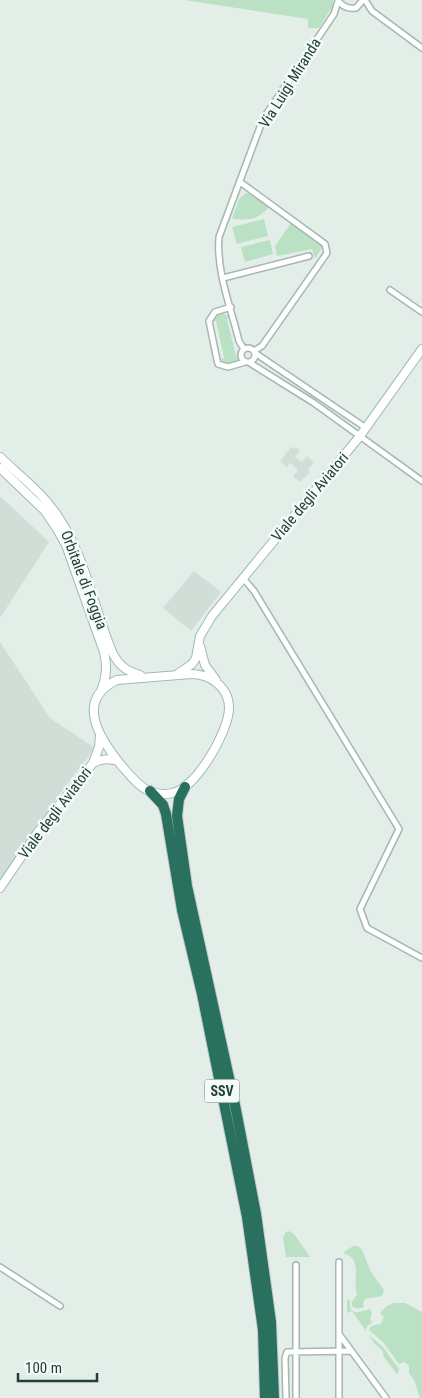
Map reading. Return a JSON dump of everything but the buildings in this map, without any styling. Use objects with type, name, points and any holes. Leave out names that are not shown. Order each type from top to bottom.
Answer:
[{"type":"highway","name":"SSV","points":[[185,787],[179,798],[177,816],[187,886],[235,1105],[256,1214],[271,1322],[274,1398]]},
{"type":"highway","name":"SSV","points":[[150,791],[162,805],[166,814],[182,910],[204,1004],[247,1217],[264,1330],[265,1398]]},
{"type":"main road","name":"Viale degli Aviatori","points":[[176,675],[192,664],[196,658],[200,636],[205,625],[360,436],[422,349]]},
{"type":"main road","name":"Orbitale di Foggia","points":[[0,457],[48,503],[68,532],[87,580],[106,638],[119,664],[132,672],[147,677]]},
{"type":"main road","name":"Orbitale di Foggia","points":[[0,468],[45,511],[66,545],[104,652],[106,675],[101,691]]},
{"type":"main road","points":[[150,791],[163,794],[171,793],[185,787],[195,778],[213,751],[226,722],[228,699],[205,665],[199,644]]},
{"type":"main road","points":[[101,691],[117,680],[176,675],[199,674],[219,684]]},
{"type":"main road","name":"Viale degli Aviatori","points":[[101,691],[97,696],[93,711],[94,720],[100,734],[118,761],[136,781],[150,791]]},
{"type":"main road","name":"Viale degli Aviatori","points":[[0,888],[38,832],[93,763],[99,747],[100,734]]},
{"type":"main road","name":"Viale degli Aviatori","points":[[93,763],[101,759],[118,761]]},
{"type":"street","points":[[356,8],[364,0],[372,11],[422,48]]},
{"type":"street","points":[[338,1],[346,8],[372,11]]},
{"type":"street","name":"Via Luigi Miranda","points":[[244,349],[239,342],[223,278],[218,251],[219,237],[263,119],[334,14],[338,1]]},
{"type":"street","name":"Via Luigi Miranda","points":[[334,14],[346,8]]},
{"type":"street","points":[[230,307],[215,312],[209,321],[218,364],[226,368],[255,358],[255,352],[262,346],[327,253],[325,244],[240,182]]},
{"type":"street","points":[[223,278],[309,256]]},
{"type":"street","points":[[390,290],[422,312]]},
{"type":"street","points":[[366,428],[255,352],[248,348],[244,349],[241,356],[248,362],[313,402],[422,481]]},
{"type":"street","points":[[266,372],[271,364]]},
{"type":"street","points":[[313,402],[317,395]]},
{"type":"street","points":[[243,578],[254,591],[399,829],[360,908],[367,928],[422,958]]},
{"type":"street","points":[[339,1262],[339,1398]]},
{"type":"street","points":[[296,1265],[296,1398]]},
{"type":"street","points":[[0,1267],[60,1306]]},
{"type":"street","points":[[339,1333],[386,1398]]},
{"type":"street","points":[[286,1398],[285,1358],[287,1352],[351,1351]]},
{"type":"shaded area","points":[[291,447],[294,449],[295,447],[300,451],[295,457],[302,462],[307,456],[314,462],[308,470],[310,472],[300,482],[293,477],[298,470],[290,463],[287,467],[280,461]]},
{"type":"shaded area","points":[[0,496],[49,542],[0,618]]},
{"type":"shaded area","points":[[194,571],[221,592],[191,631],[163,608]]},
{"type":"shaded area","points":[[0,642],[50,718],[95,748],[64,788],[0,885]]},
{"type":"green space","points":[[184,0],[333,0],[333,5],[319,28],[308,28],[308,19]]},
{"type":"green space","points":[[246,193],[269,207],[252,219],[232,219],[239,199]]},
{"type":"green space","points":[[264,219],[268,236],[237,244],[232,227]]},
{"type":"green space","points":[[291,223],[323,246],[315,259],[312,249],[277,256],[275,246]]},
{"type":"green space","points":[[270,240],[273,254],[245,262],[241,247]]},
{"type":"green space","points":[[221,313],[230,316],[227,319],[236,356],[240,357],[237,361],[231,363],[224,363],[221,359],[224,358],[216,321],[212,321]]},
{"type":"green space","points":[[289,1231],[294,1234],[310,1257],[286,1257],[283,1238],[285,1233]]},
{"type":"green space","points":[[353,1246],[358,1246],[362,1250],[371,1272],[384,1290],[382,1296],[365,1299],[364,1307],[359,1308],[355,1308],[352,1305],[357,1294],[354,1261],[344,1252]]},
{"type":"green space","points":[[347,1299],[350,1301],[351,1310],[354,1312],[370,1309],[372,1323],[367,1326],[366,1331],[382,1346],[399,1369],[397,1374],[384,1357],[382,1350],[375,1344],[352,1311],[347,1313]]},
{"type":"green space","points":[[394,1303],[405,1303],[422,1312],[422,1398],[420,1398],[414,1380],[409,1373],[409,1365],[404,1362],[399,1364],[383,1342],[369,1330],[371,1326],[381,1324],[384,1317],[380,1313],[387,1306]]}]
